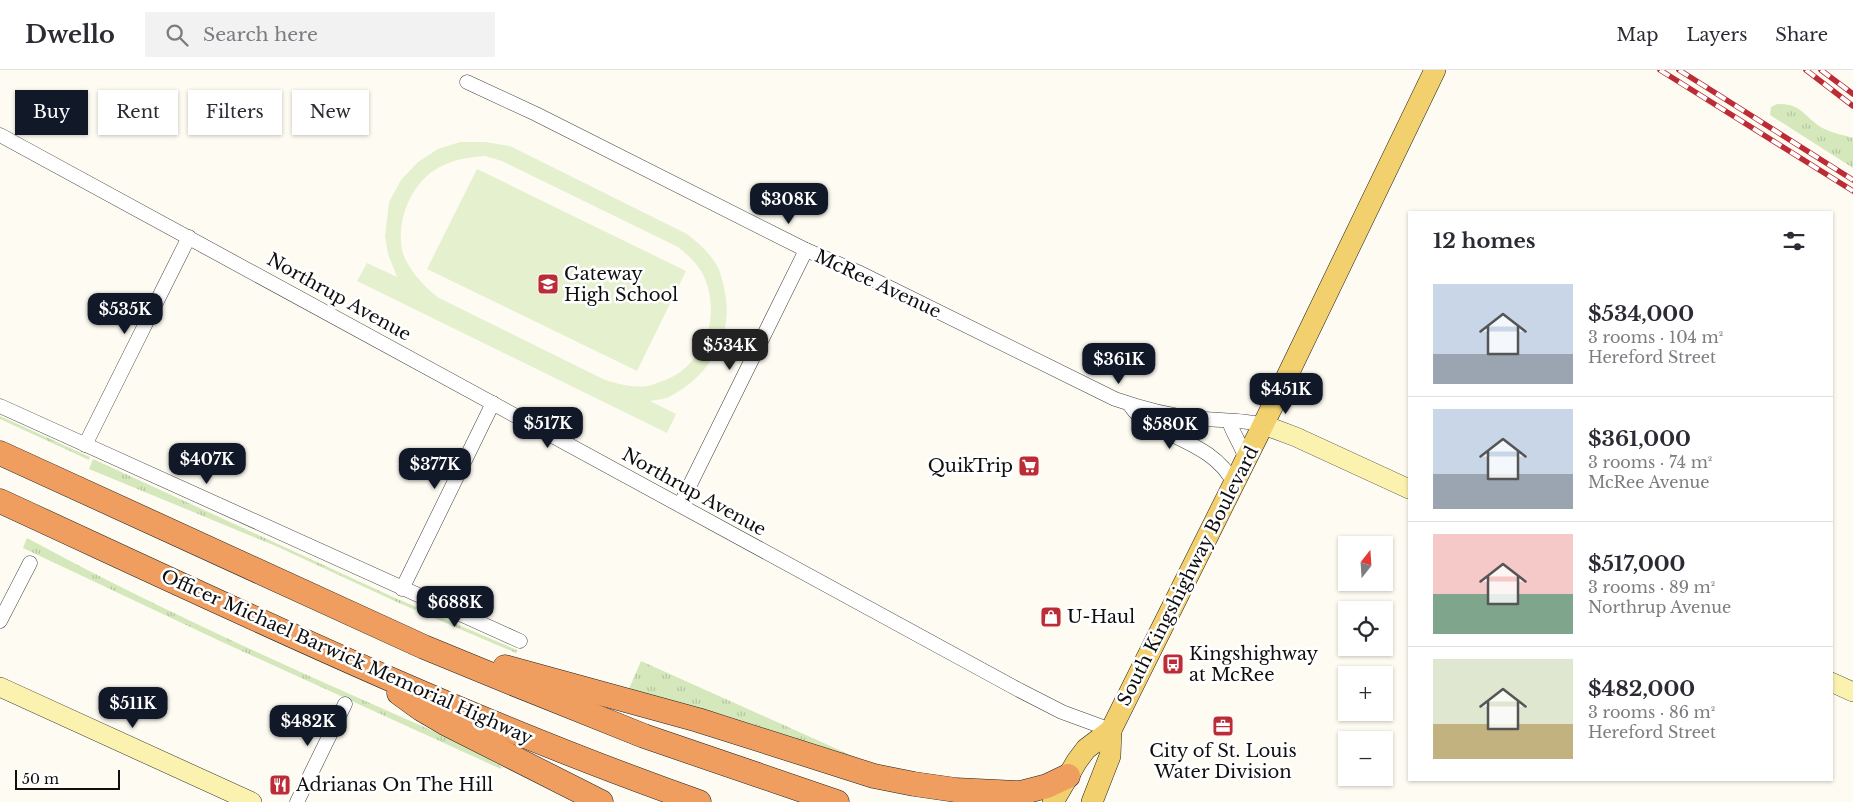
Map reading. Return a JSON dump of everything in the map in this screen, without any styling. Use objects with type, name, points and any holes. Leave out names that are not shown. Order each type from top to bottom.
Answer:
[{"type":"highway","points":[[0,453],[424,647],[644,736],[837,802]]},
{"type":"highway","name":"Officer Michael Barwick Memorial Highway","points":[[0,501],[482,719],[699,802]]},
{"type":"highway","points":[[424,647],[698,720],[874,776],[956,790],[1020,794],[1044,802]]},
{"type":"highway","points":[[378,673],[398,692],[421,709],[470,737],[601,802]]},
{"type":"highway","points":[[1020,794],[1047,786],[1068,776]]},
{"type":"main road","name":"South Kingshighway Boulevard","points":[[1092,802],[1110,756],[1111,730],[1264,425],[1435,70]]},
{"type":"main road","name":"South Kingshighway Boulevard","points":[[1054,802],[1086,749],[1111,730]]},
{"type":"street","name":"McRee Avenue","points":[[467,82],[536,114],[806,250],[860,273],[1099,392],[1129,404],[1180,417],[1264,425],[1285,432],[1408,489]]},
{"type":"street","name":"Northrup Avenue","points":[[0,135],[494,402],[1019,690],[1062,712],[1111,730]]},
{"type":"street","points":[[85,445],[189,237]]},
{"type":"street","points":[[680,505],[806,250]]},
{"type":"street","points":[[402,589],[494,402]]},
{"type":"street","name":"McRee Avenue","points":[[1129,404],[1144,420],[1207,452],[1225,470],[1234,484]]},
{"type":"street","points":[[0,406],[520,641]]},
{"type":"street","points":[[1230,421],[1244,451],[1246,460]]},
{"type":"street","points":[[0,621],[30,563]]},
{"type":"street","points":[[1833,683],[1853,692]]},
{"type":"street","points":[[0,687],[252,802]]},
{"type":"street","points":[[297,802],[345,704]]},
{"type":"green space","points":[[1777,104],[1793,106],[1819,126],[1853,138],[1853,168],[1770,115],[1771,107]]},
{"type":"green space","points":[[460,142],[485,142],[510,146],[687,234],[708,253],[720,273],[725,293],[726,325],[722,340],[715,354],[695,378],[683,389],[669,397],[650,401],[676,414],[667,433],[357,281],[367,263],[397,277],[388,254],[385,236],[389,202],[401,180],[418,162],[438,149]],"holes":[[[485,156],[502,161],[678,247],[694,262],[705,279],[711,309],[710,324],[705,339],[699,352],[689,364],[677,374],[648,386],[631,386],[608,381],[439,298],[422,283],[404,257],[401,238],[404,212],[416,189],[433,171],[454,161]]]},
{"type":"green space","points":[[477,169],[686,271],[637,371],[427,269]]},
{"type":"green space","points":[[0,416],[90,457],[89,460],[0,419]]},
{"type":"green space","points":[[93,459],[393,597],[517,650],[516,653],[399,603],[278,547],[89,469]]},
{"type":"green space","points":[[27,538],[189,620],[465,745],[502,767],[501,769],[222,642],[23,548]]},
{"type":"green space","points":[[641,661],[868,763],[721,714],[628,691]]},
{"type":"railway","points":[[1660,70],[1853,191]]},
{"type":"railway","points":[[1679,70],[1853,180]]},
{"type":"railway","points":[[1806,70],[1853,106]]},
{"type":"railway","points":[[1821,70],[1853,94]]},
{"type":"place","name":"Gateway High School","points":[[548,284]]},
{"type":"place","name":"QuikTrip","points":[[1029,466]]},
{"type":"place","name":"U-Haul","points":[[1051,617]]},
{"type":"place","name":"Kingshighway at McRee","points":[[1173,664]]},
{"type":"place","name":"City of St. Louis Water Division","points":[[1223,726]]},
{"type":"place","name":"Adrianas On The Hill","points":[[280,785]]}]
